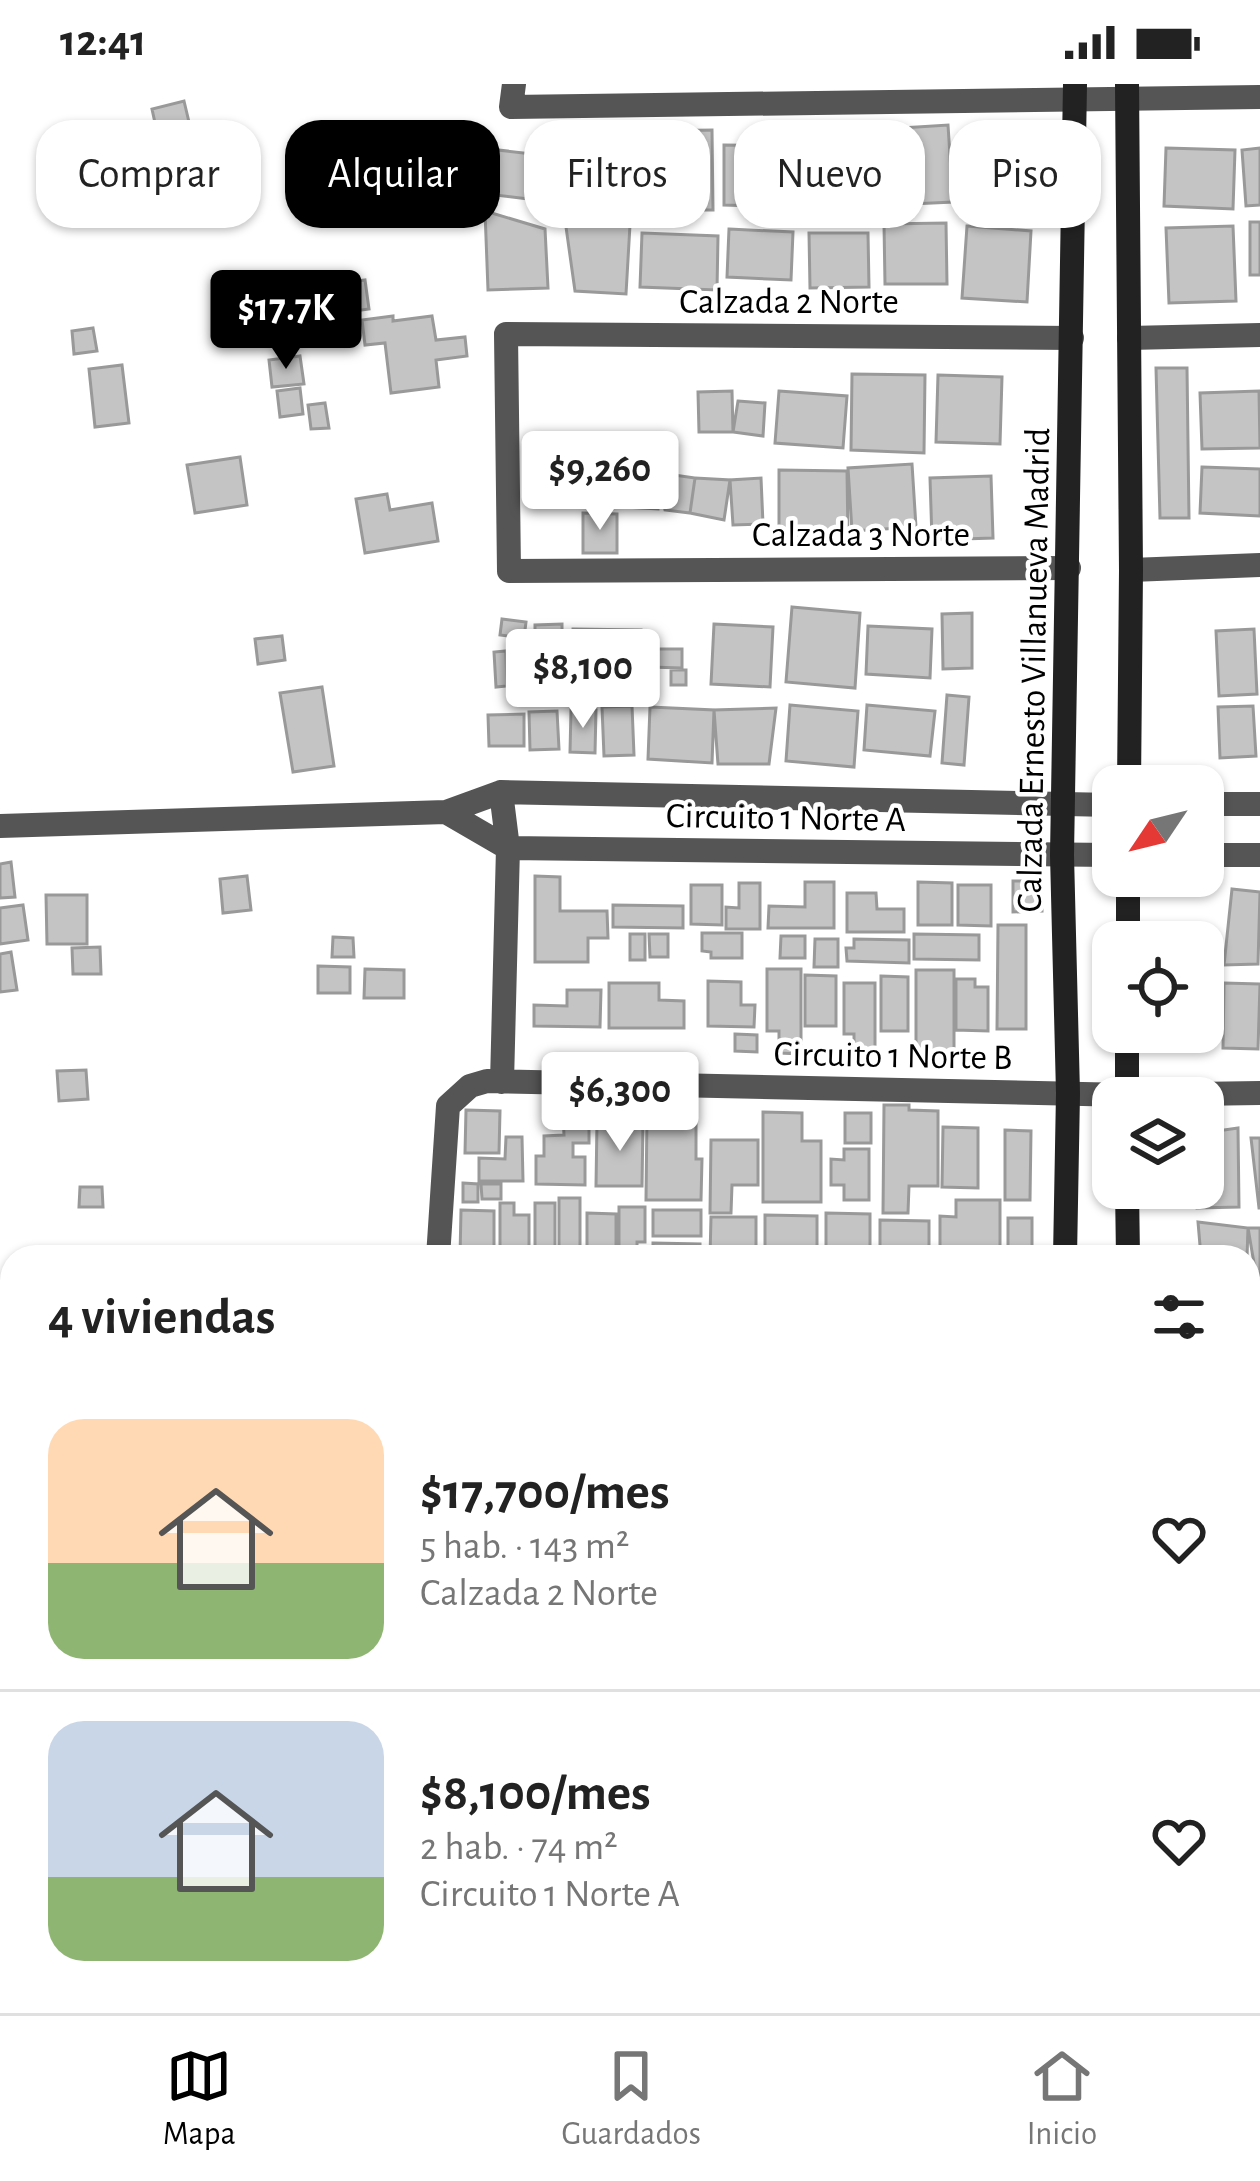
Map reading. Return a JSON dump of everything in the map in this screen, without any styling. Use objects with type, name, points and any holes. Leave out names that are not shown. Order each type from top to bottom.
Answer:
[{"type":"street","points":[[1127,90],[1129,765]]},
{"type":"street","points":[[513,96],[1127,90],[1260,97]]},
{"type":"street","name":"Calzada Ernesto Villanueva Madrid","points":[[1065,1245],[1068,1094],[1062,855],[1075,92]]},
{"type":"street","name":"Calzada 2 Norte","points":[[509,571],[506,334],[1072,338]]},
{"type":"street","points":[[1129,338],[1260,335]]},
{"type":"street","points":[[1131,570],[1260,565]]},
{"type":"street","name":"Calzada 3 Norte","points":[[509,571],[1069,568]]},
{"type":"street","points":[[0,826],[446,812],[501,792],[508,848],[502,1082],[470,1086],[448,1106],[440,1245]]},
{"type":"street","name":"Circuito 1 Norte A","points":[[501,792],[1092,805]]},
{"type":"street","points":[[1224,804],[1260,803]]},
{"type":"street","points":[[446,812],[508,848]]},
{"type":"street","name":"Circuito 1 Norte A","points":[[508,848],[1092,855]]},
{"type":"street","points":[[1224,854],[1260,855]]},
{"type":"street","name":"Circuito 1 Norte B","points":[[502,1082],[1092,1095]]},
{"type":"street","name":"Circuito 1 Norte B","points":[[1224,1094],[1260,1093]]},
{"type":"street","points":[[1127,1209],[1128,1245]]},
{"type":"building","points":[[184,101],[188,120],[154,120],[152,109]]},
{"type":"building","points":[[948,125],[949,202],[925,203],[925,126]]},
{"type":"building","points":[[712,130],[713,210],[710,210]]},
{"type":"building","points":[[724,145],[734,145],[734,205],[724,205]]},
{"type":"building","points":[[1166,148],[1235,150],[1233,209],[1164,206]]},
{"type":"building","points":[[1260,148],[1260,205],[1246,206],[1242,150]]},
{"type":"building","points":[[500,150],[524,153],[524,198],[500,196]]},
{"type":"building","points":[[500,216],[524,223],[524,228],[545,229],[548,288],[488,290],[486,228],[500,228]]},
{"type":"building","points":[[1250,222],[1260,222],[1260,275],[1250,275]]},
{"type":"building","points":[[925,223],[946,223],[947,284],[885,284],[884,228],[925,228]]},
{"type":"building","points":[[1233,226],[1236,301],[1169,303],[1166,228]]},
{"type":"building","points":[[566,228],[630,228],[626,294],[575,291]]},
{"type":"building","points":[[967,228],[1031,231],[1027,302],[962,298]]},
{"type":"building","points":[[729,229],[793,232],[791,280],[727,277]]},
{"type":"building","points":[[642,233],[718,236],[717,290],[640,287]]},
{"type":"building","points":[[809,233],[868,233],[869,287],[810,288]]},
{"type":"building","points":[[365,280],[369,309],[310,317],[306,287]]},
{"type":"building","points":[[393,316],[393,321],[432,316],[436,340],[465,337],[467,356],[436,360],[439,387],[391,393],[385,343],[365,345],[362,320]]},
{"type":"building","points":[[93,328],[97,351],[74,354],[72,331]]},
{"type":"building","points":[[300,356],[304,384],[272,387],[269,360]]},
{"type":"building","points":[[122,365],[129,423],[95,427],[89,369]]},
{"type":"building","points":[[1156,368],[1187,368],[1189,518],[1160,518]]},
{"type":"building","points":[[852,374],[925,375],[924,453],[851,450]]},
{"type":"building","points":[[938,375],[1002,377],[1000,444],[936,442]]},
{"type":"building","points":[[300,388],[303,414],[280,417],[277,391]]},
{"type":"building","points":[[732,391],[733,432],[699,432],[698,392]]},
{"type":"building","points":[[779,391],[847,396],[843,448],[775,443]]},
{"type":"building","points":[[1259,391],[1260,448],[1202,449],[1200,393]]},
{"type":"building","points":[[738,401],[765,403],[763,436],[733,432]]},
{"type":"building","points":[[325,403],[329,428],[311,429],[308,405]]},
{"type":"building","points":[[240,457],[247,505],[195,513],[187,465]]},
{"type":"building","points":[[912,464],[916,527],[852,531],[848,468]]},
{"type":"building","points":[[1202,467],[1260,469],[1260,516],[1200,513]]},
{"type":"building","points":[[779,470],[847,471],[848,537],[779,537]]},
{"type":"building","points":[[627,471],[660,473],[658,509],[625,507]]},
{"type":"building","points":[[660,473],[695,478],[690,513],[665,510]]},
{"type":"building","points":[[991,476],[993,538],[932,540],[930,478]]},
{"type":"building","points":[[695,478],[730,480],[724,520],[690,513]]},
{"type":"building","points":[[761,478],[763,524],[733,525],[730,480]]},
{"type":"building","points":[[387,494],[390,510],[432,503],[438,541],[365,553],[356,499]]},
{"type":"building","points":[[583,513],[617,514],[617,553],[583,553]]},
{"type":"building","points":[[792,607],[860,613],[855,688],[786,682]]},
{"type":"building","points":[[972,613],[972,668],[943,669],[942,614]]},
{"type":"building","points":[[502,619],[526,622],[524,638],[500,635]]},
{"type":"building","points":[[562,624],[562,645],[535,645],[535,625]]},
{"type":"building","points":[[714,624],[773,627],[770,687],[711,684]]},
{"type":"building","points":[[868,626],[932,629],[930,678],[866,674]]},
{"type":"building","points":[[573,629],[641,630],[641,647],[572,646]]},
{"type":"building","points":[[1254,629],[1257,694],[1219,696],[1216,631]]},
{"type":"building","points":[[282,636],[285,660],[258,664],[255,639]]},
{"type":"building","points":[[649,649],[682,649],[682,668],[649,667]]},
{"type":"building","points":[[575,650],[590,651],[589,669],[574,668]]},
{"type":"building","points":[[506,651],[507,686],[496,687],[494,652]]},
{"type":"building","points":[[594,652],[643,654],[643,669],[630,669],[630,686],[607,686],[607,666],[593,666]]},
{"type":"building","points":[[512,653],[527,653],[528,686],[513,686]]},
{"type":"building","points":[[565,653],[567,674],[533,677],[531,656]]},
{"type":"building","points":[[671,670],[686,670],[686,685],[671,685]]},
{"type":"building","points":[[322,687],[334,766],[293,772],[280,693]]},
{"type":"building","points":[[947,695],[969,697],[964,765],[942,763]]},
{"type":"building","points":[[790,705],[858,711],[854,767],[786,761]]},
{"type":"building","points":[[867,705],[935,711],[930,756],[864,750]]},
{"type":"building","points":[[632,706],[634,755],[604,756],[602,707]]},
{"type":"building","points":[[1253,706],[1256,756],[1220,758],[1218,707]]},
{"type":"building","points":[[650,707],[714,710],[712,763],[648,759]]},
{"type":"building","points":[[776,708],[769,764],[718,764],[714,710]]},
{"type":"building","points":[[571,710],[596,710],[595,753],[570,752]]},
{"type":"building","points":[[557,711],[559,749],[530,750],[529,712]]},
{"type":"building","points":[[524,714],[524,746],[489,746],[488,715]]},
{"type":"building","points":[[11,862],[15,897],[0,898],[0,864]]},
{"type":"building","points":[[247,876],[251,910],[223,913],[220,879]]},
{"type":"building","points":[[535,876],[560,877],[560,911],[607,911],[608,938],[588,938],[588,962],[535,962]]},
{"type":"building","points":[[1013,881],[1042,881],[1042,911],[1013,912]]},
{"type":"building","points":[[805,882],[834,882],[834,928],[768,928],[769,906],[805,907]]},
{"type":"building","points":[[918,882],[952,883],[952,925],[918,925]]},
{"type":"building","points":[[739,883],[760,883],[760,929],[726,929],[726,907],[739,908]]},
{"type":"building","points":[[691,885],[722,885],[722,925],[691,924]]},
{"type":"building","points":[[958,885],[991,885],[991,926],[958,925]]},
{"type":"building","points":[[1232,889],[1260,892],[1258,964],[1224,965]]},
{"type":"building","points":[[847,893],[876,893],[877,909],[904,909],[904,932],[847,932]]},
{"type":"building","points":[[46,895],[87,895],[87,944],[47,944]]},
{"type":"building","points":[[23,905],[28,940],[0,944],[0,908]]},
{"type":"building","points":[[613,905],[683,906],[683,928],[613,927]]},
{"type":"building","points":[[998,925],[1026,925],[1026,1029],[997,1029]]},
{"type":"building","points":[[702,933],[742,933],[742,958],[711,958],[711,952],[702,951]]},
{"type":"building","points":[[630,934],[645,934],[645,960],[630,960]]},
{"type":"building","points":[[649,934],[668,934],[668,957],[650,957]]},
{"type":"building","points":[[914,934],[979,935],[979,960],[914,959]]},
{"type":"building","points":[[781,936],[805,936],[805,958],[780,958]]},
{"type":"building","points":[[333,937],[353,938],[354,957],[332,957]]},
{"type":"building","points":[[815,939],[838,939],[838,967],[814,967]]},
{"type":"building","points":[[854,939],[909,940],[909,963],[847,961],[846,948],[854,948]]},
{"type":"building","points":[[100,947],[101,974],[73,974],[72,948]]},
{"type":"building","points":[[11,952],[17,990],[0,992],[0,954]]},
{"type":"building","points":[[318,966],[350,967],[350,993],[318,993]]},
{"type":"building","points":[[365,969],[404,970],[404,998],[364,998]]},
{"type":"building","points":[[767,969],[801,969],[801,1054],[779,1053],[779,1031],[767,1031]]},
{"type":"building","points":[[916,970],[954,970],[954,1058],[916,1057]]},
{"type":"building","points":[[805,975],[836,976],[836,1026],[805,1026]]},
{"type":"building","points":[[881,976],[908,977],[908,1031],[881,1031]]},
{"type":"building","points":[[956,979],[975,979],[975,987],[988,987],[988,1031],[956,1030]]},
{"type":"building","points":[[708,981],[741,982],[741,1005],[755,1005],[754,1027],[708,1026]]},
{"type":"building","points":[[609,983],[659,983],[659,1000],[684,1001],[684,1028],[609,1028]]},
{"type":"building","points":[[844,983],[875,983],[875,1053],[854,1052],[854,1034],[844,1034]]},
{"type":"building","points":[[1224,983],[1260,984],[1258,1049],[1224,1048]]},
{"type":"building","points":[[567,990],[601,990],[600,1027],[534,1026],[534,1005],[567,1006]]},
{"type":"building","points":[[735,1034],[757,1035],[757,1052],[735,1051]]},
{"type":"building","points":[[86,1070],[88,1099],[59,1101],[57,1071]]},
{"type":"building","points":[[884,1105],[938,1111],[938,1186],[909,1186],[908,1213],[883,1213]]},
{"type":"building","points":[[466,1110],[500,1111],[499,1153],[465,1153]]},
{"type":"building","points":[[763,1112],[802,1113],[802,1141],[821,1141],[821,1202],[763,1202]]},
{"type":"building","points":[[845,1113],[871,1113],[871,1143],[845,1143]]},
{"type":"building","points":[[563,1114],[589,1114],[589,1143],[573,1143],[573,1157],[585,1157],[585,1185],[536,1184],[536,1156],[544,1156],[544,1136],[564,1135]]},
{"type":"building","points":[[647,1114],[696,1115],[701,1200],[646,1200]]},
{"type":"building","points":[[597,1122],[643,1122],[642,1186],[596,1186]]},
{"type":"building","points":[[943,1127],[978,1128],[978,1188],[942,1187]]},
{"type":"building","points":[[1238,1128],[1239,1207],[1224,1207],[1224,1130]]},
{"type":"building","points":[[1005,1130],[1031,1131],[1030,1200],[1005,1200]]},
{"type":"building","points":[[506,1137],[522,1137],[523,1181],[479,1181],[479,1158],[505,1159]]},
{"type":"building","points":[[1251,1138],[1260,1138],[1260,1208],[1259,1208]]},
{"type":"building","points":[[711,1140],[758,1140],[758,1185],[732,1185],[731,1213],[710,1213]]},
{"type":"building","points":[[844,1149],[869,1149],[869,1200],[844,1200],[844,1185],[831,1185],[831,1159],[844,1160]]},
{"type":"building","points":[[463,1183],[478,1184],[478,1202],[463,1202]]},
{"type":"building","points":[[481,1184],[501,1184],[501,1199],[482,1199]]},
{"type":"building","points":[[80,1187],[102,1187],[103,1207],[79,1207]]},
{"type":"building","points":[[559,1198],[580,1198],[580,1245],[559,1245]]},
{"type":"building","points":[[956,1200],[1000,1200],[1000,1245],[940,1245],[940,1216],[956,1217]]},
{"type":"building","points":[[500,1203],[514,1203],[514,1215],[529,1215],[529,1245],[500,1245]]},
{"type":"building","points":[[535,1203],[555,1203],[555,1245],[535,1245]]},
{"type":"building","points":[[619,1207],[645,1207],[645,1242],[619,1245]]},
{"type":"building","points":[[461,1210],[494,1211],[494,1245],[460,1245]]},
{"type":"building","points":[[653,1210],[701,1210],[701,1236],[653,1236]]},
{"type":"building","points":[[587,1213],[616,1214],[616,1245],[587,1245]]},
{"type":"building","points":[[826,1213],[870,1214],[870,1245],[826,1245]]},
{"type":"building","points":[[765,1215],[817,1216],[817,1245],[765,1245]]},
{"type":"building","points":[[711,1217],[756,1217],[756,1245],[710,1245]]},
{"type":"building","points":[[1008,1218],[1032,1218],[1032,1245],[1008,1245]]},
{"type":"building","points":[[880,1220],[929,1221],[929,1245],[880,1245]]},
{"type":"building","points":[[1198,1222],[1248,1228],[1247,1245],[1200,1245]]},
{"type":"building","points":[[1248,1228],[1260,1228],[1260,1245],[1251,1245]]}]
